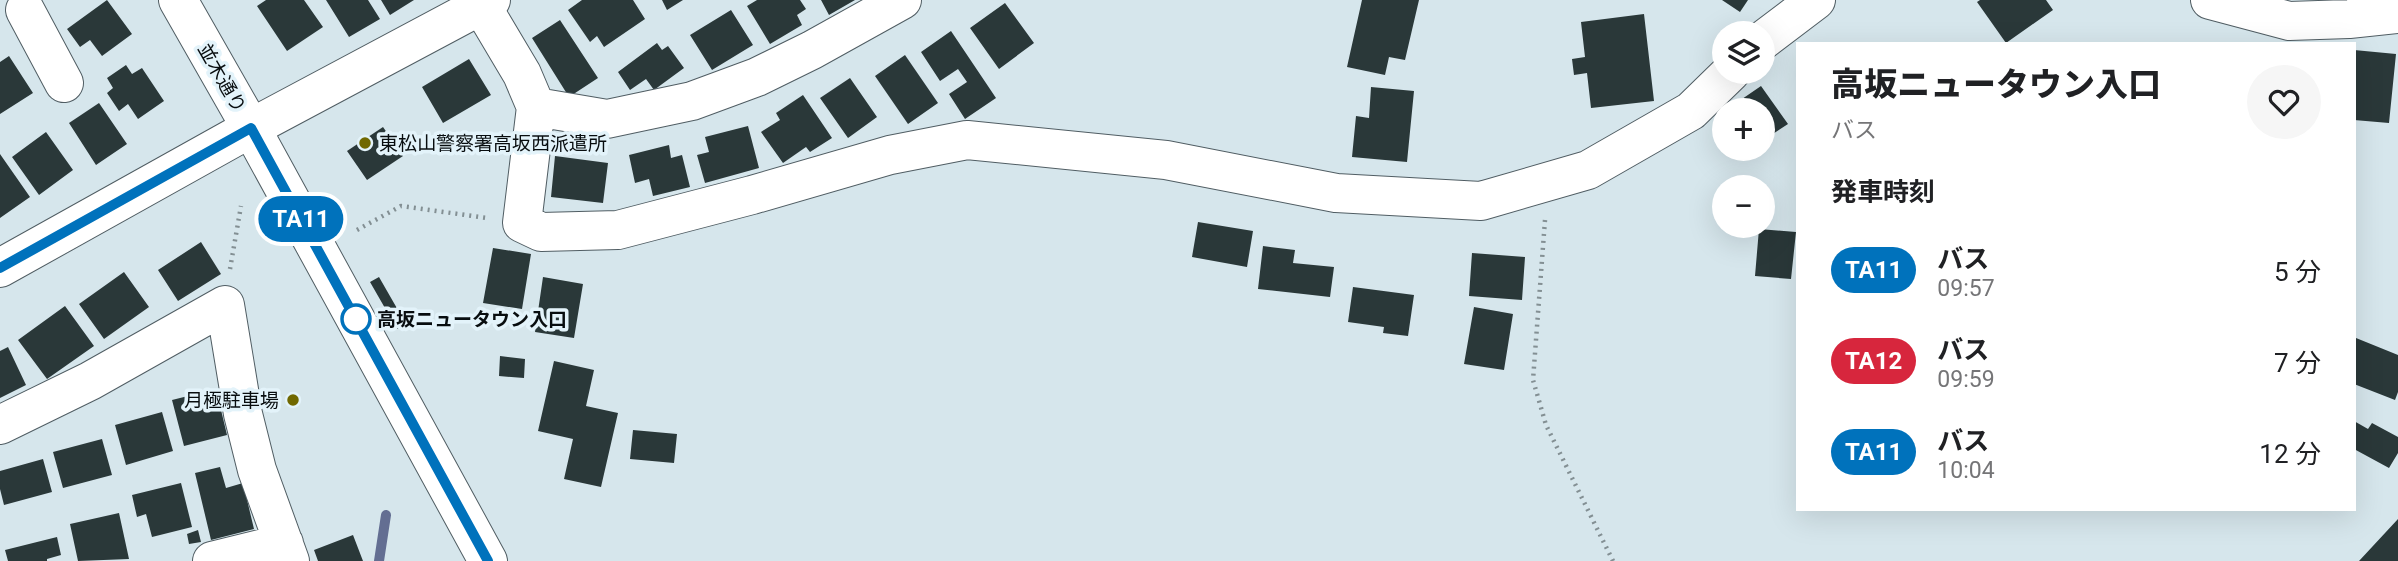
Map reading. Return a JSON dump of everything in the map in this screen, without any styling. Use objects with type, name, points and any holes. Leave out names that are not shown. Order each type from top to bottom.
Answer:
[{"type":"street","name":"並木通り","points":[[178,0],[488,561]]},
{"type":"street","points":[[536,107],[607,119],[692,101],[757,77],[902,0]]},
{"type":"street","points":[[1775,31],[1816,0]]},
{"type":"street","points":[[2210,0],[2288,21],[2398,14]]},
{"type":"street","points":[[0,268],[251,128],[486,3],[536,107],[522,223],[541,232],[618,230],[890,155],[967,140],[1166,160],[1336,193],[1482,201],[1588,170],[1691,111],[1719,84]]},
{"type":"street","points":[[23,11],[64,83]]},
{"type":"street","points":[[0,425],[90,381],[225,305],[243,414],[257,470],[287,552],[212,561]]},
{"type":"path","points":[[1548,181],[1533,380],[1546,425],[1613,561]]},
{"type":"path","points":[[225,305],[241,206]]},
{"type":"path","points":[[357,230],[401,206],[522,223]]},
{"type":"building","points":[[107,0],[132,34],[102,56],[90,40],[80,47],[67,29]]},
{"type":"building","points":[[266,0],[304,0],[323,27],[287,51],[257,6]]},
{"type":"building","points":[[326,0],[368,0],[380,19],[349,37]]},
{"type":"building","points":[[381,0],[414,0],[390,15]]},
{"type":"building","points":[[582,0],[633,0],[645,19],[604,47],[597,36],[590,42],[568,10]]},
{"type":"building","points":[[662,0],[683,0],[667,10]]},
{"type":"building","points":[[757,0],[800,0],[806,9],[797,15],[802,25],[770,44],[747,6]]},
{"type":"building","points":[[821,0],[855,0],[829,15]]},
{"type":"building","points":[[1362,0],[1419,0],[1405,60],[1389,57],[1385,75],[1347,67]]},
{"type":"building","points":[[1722,0],[1748,0],[1740,12]]},
{"type":"building","points":[[2046,0],[2053,10],[2005,42],[1977,2]]},
{"type":"building","points":[[1005,3],[1034,43],[999,69],[970,28]]},
{"type":"building","points":[[731,10],[753,45],[712,70],[690,35]]},
{"type":"building","points":[[1644,14],[1654,101],[1591,108],[1587,73],[1574,75],[1572,59],[1585,57],[1581,22]]},
{"type":"building","points":[[560,20],[598,78],[569,97],[532,38]]},
{"type":"building","points":[[951,31],[996,98],[965,119],[949,94],[967,82],[958,69],[940,81],[921,52]]},
{"type":"building","points":[[657,43],[662,50],[668,46],[684,68],[654,90],[646,79],[630,90],[618,72]]},
{"type":"building","points":[[2356,50],[2396,54],[2389,123],[2356,120]]},
{"type":"building","points":[[905,55],[938,103],[908,124],[875,76]]},
{"type":"building","points":[[9,56],[33,93],[0,114],[0,62]]},
{"type":"building","points":[[469,59],[491,95],[443,123],[422,87]]},
{"type":"building","points":[[126,65],[132,74],[142,68],[164,101],[138,119],[128,104],[119,111],[107,93],[113,88],[107,78]]},
{"type":"building","points":[[850,78],[877,117],[848,138],[820,98]]},
{"type":"building","points":[[1761,86],[1770,98],[1744,98]]},
{"type":"building","points":[[1371,87],[1414,91],[1407,162],[1352,157],[1356,116],[1369,118]]},
{"type":"building","points":[[803,95],[832,138],[810,152],[806,147],[783,163],[761,132],[780,120],[776,113]]},
{"type":"building","points":[[99,103],[127,144],[96,165],[69,123]]},
{"type":"building","points":[[1775,106],[1788,124],[1775,132]]},
{"type":"building","points":[[748,126],[759,168],[705,183],[697,155],[709,152],[705,137]]},
{"type":"building","points":[[383,127],[403,156],[367,180],[347,151]]},
{"type":"building","points":[[46,132],[73,170],[39,195],[12,157]]},
{"type":"building","points":[[669,145],[671,158],[682,155],[690,187],[653,196],[649,179],[635,183],[629,155]]},
{"type":"building","points":[[0,154],[30,197],[0,218]]},
{"type":"building","points":[[555,156],[608,163],[603,203],[551,197]]},
{"type":"building","points":[[1198,222],[1253,231],[1247,267],[1192,257]]},
{"type":"building","points":[[1775,230],[1796,232],[1791,279],[1755,276],[1758,238],[1775,238]]},
{"type":"building","points":[[201,242],[221,274],[178,301],[158,270]]},
{"type":"building","points":[[1263,246],[1295,250],[1293,263],[1334,267],[1330,297],[1258,289]]},
{"type":"building","points":[[493,248],[531,254],[522,309],[483,303]]},
{"type":"building","points":[[1472,253],[1525,257],[1522,300],[1469,296]]},
{"type":"building","points":[[124,272],[149,307],[104,339],[79,304]]},
{"type":"building","points":[[379,277],[406,324],[397,329],[370,282]]},
{"type":"building","points":[[543,277],[583,284],[574,338],[535,332]]},
{"type":"building","points":[[1353,287],[1414,295],[1408,336],[1383,333],[1384,327],[1348,322]]},
{"type":"building","points":[[65,306],[94,346],[47,379],[18,340]]},
{"type":"building","points":[[1474,307],[1513,314],[1504,370],[1464,364]]},
{"type":"building","points":[[2356,338],[2398,355],[2398,392],[2395,400],[2356,385]]},
{"type":"building","points":[[8,347],[26,385],[0,398],[0,351]]},
{"type":"building","points":[[500,356],[525,359],[524,378],[499,376]]},
{"type":"building","points":[[554,361],[594,370],[586,406],[618,413],[601,487],[564,479],[573,439],[538,431]]},
{"type":"building","points":[[216,389],[227,435],[184,446],[172,400]]},
{"type":"building","points":[[162,412],[173,451],[126,465],[115,425]]},
{"type":"building","points":[[2356,422],[2368,429],[2372,423],[2398,437],[2398,453],[2389,468],[2356,450]]},
{"type":"building","points":[[633,430],[677,434],[674,463],[630,459]]},
{"type":"building","points":[[102,439],[112,475],[63,488],[53,452]]},
{"type":"building","points":[[43,459],[52,492],[4,505],[0,489],[0,471]]},
{"type":"building","points":[[220,467],[226,488],[243,483],[254,529],[211,540],[195,473]]},
{"type":"building","points":[[181,483],[192,527],[152,537],[146,514],[137,517],[132,495]]},
{"type":"building","points":[[119,513],[129,559],[78,561],[70,524]]},
{"type":"building","points":[[2398,519],[2398,561],[2359,561]]},
{"type":"building","points":[[198,530],[201,542],[189,544],[187,534]]},
{"type":"building","points":[[353,535],[363,561],[318,561],[314,550]]},
{"type":"building","points":[[57,537],[61,555],[47,561],[8,561],[5,550]]},
{"type":"waterway","points":[[379,561],[386,515]]},
{"type":"bus line","name":"TA11","points":[[0,268],[251,128],[488,561]]},
{"type":"place","name":"東松山警察署高坂西派遣所","points":[[365,143]]},
{"type":"place","name":"高坂ニュータウン入口","points":[[356,319]]},
{"type":"place","name":"月極駐車場","points":[[293,400]]}]
